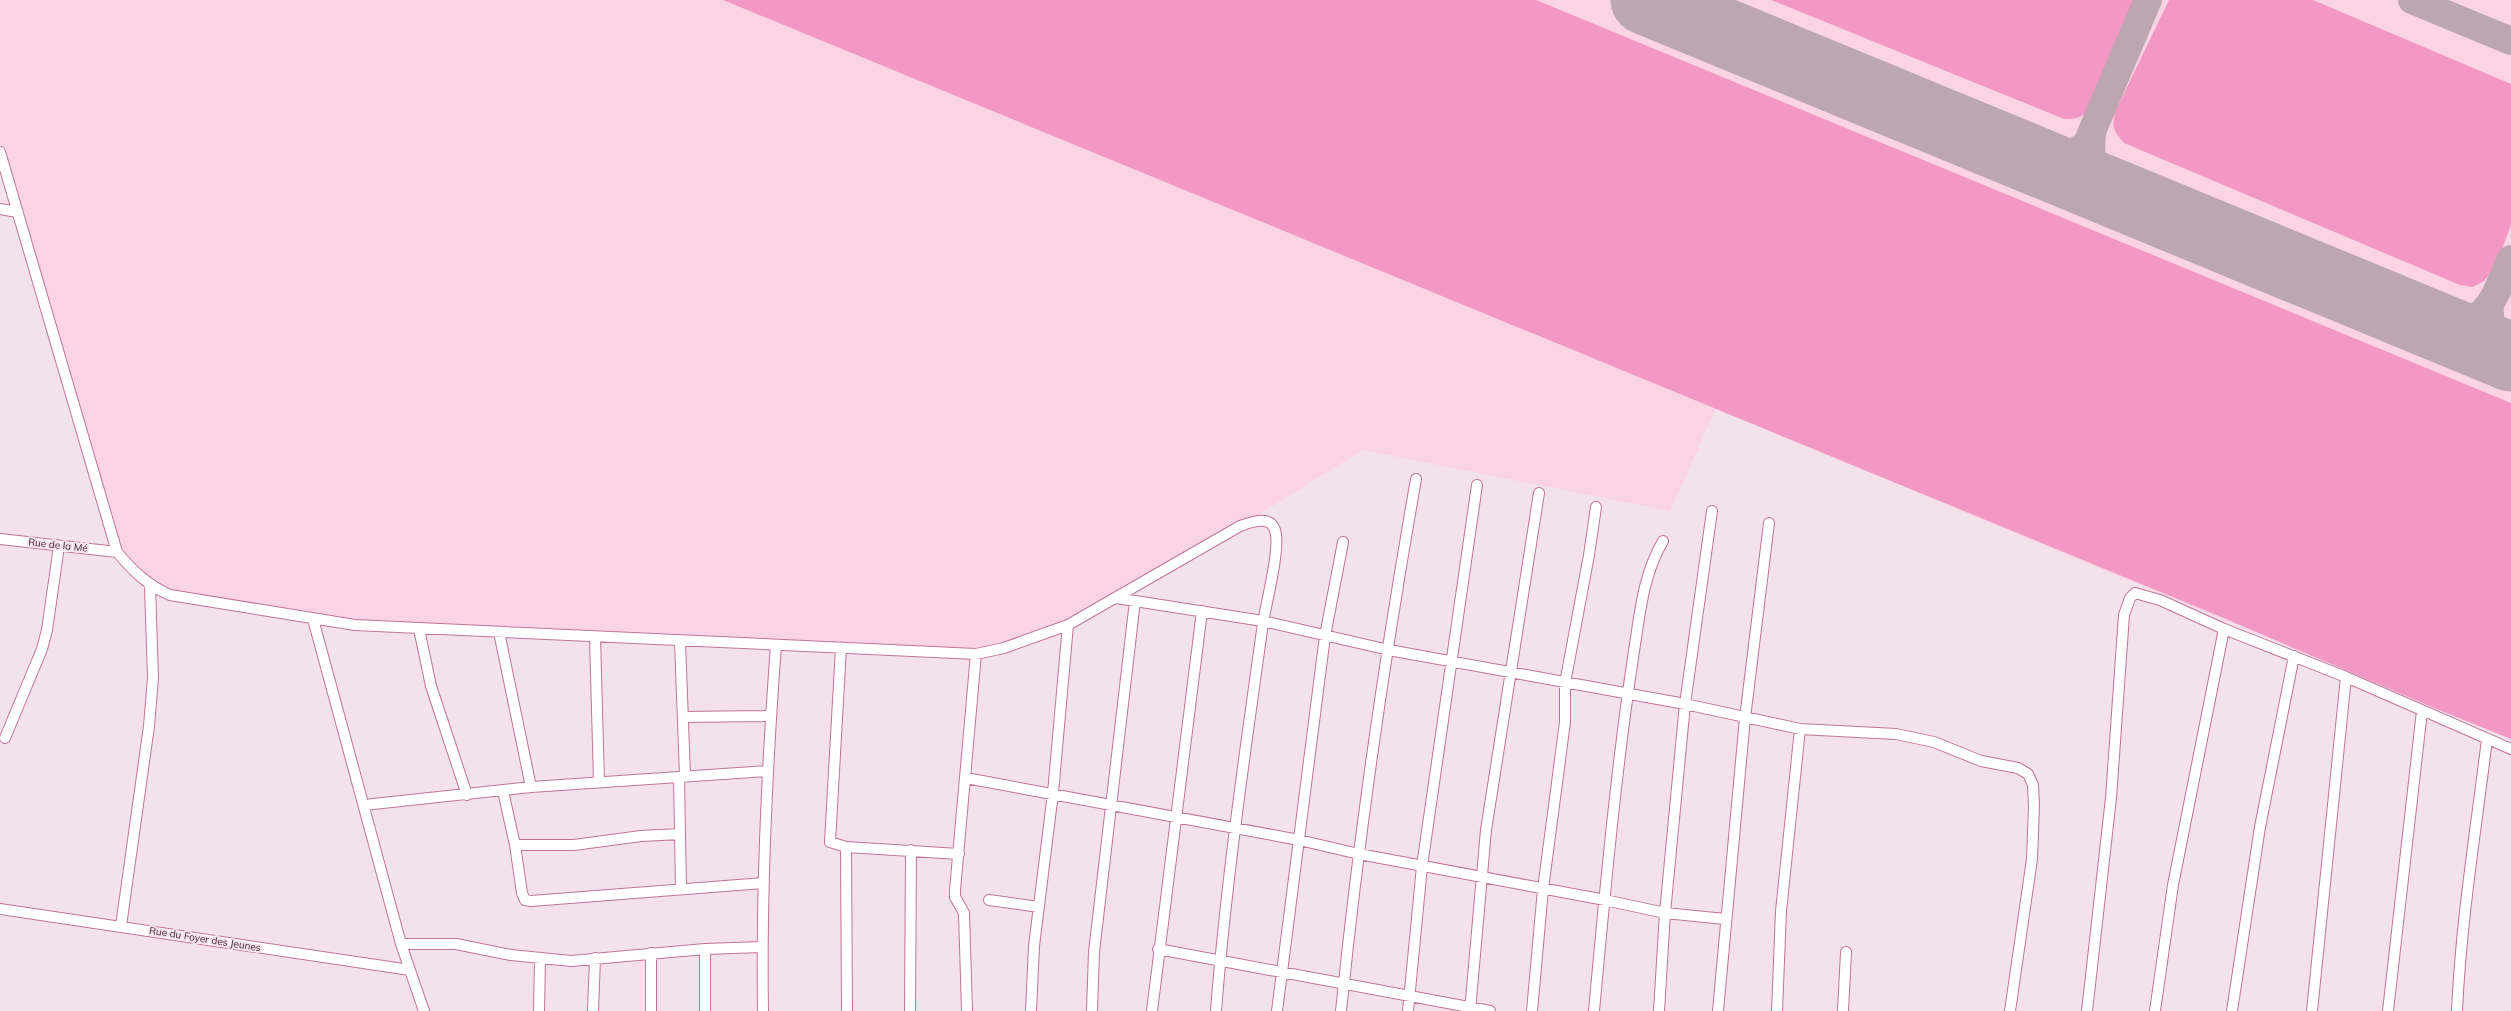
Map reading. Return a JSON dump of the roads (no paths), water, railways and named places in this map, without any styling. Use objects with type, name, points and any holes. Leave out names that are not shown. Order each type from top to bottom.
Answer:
[{"type":"street","points":[[0,152],[117,552],[131,569],[150,586],[170,595],[313,619],[420,629],[976,654],[1004,648],[1068,624],[1240,526],[1261,521],[1270,524],[1275,530],[1276,542],[1263,622],[1236,828],[1216,1011]]},
{"type":"street","points":[[0,209],[17,212]]},
{"type":"street","points":[[1341,1011],[1359,854],[1416,479]]},
{"type":"street","points":[[1408,1011],[1422,866],[1477,485]]},
{"type":"street","points":[[1470,1009],[1486,830],[1539,493]]},
{"type":"street","points":[[1532,1011],[1543,888],[1565,722],[1565,682],[1588,562],[1596,507]]},
{"type":"street","points":[[1659,1011],[1665,913],[1685,704],[1712,511]]},
{"type":"street","points":[[1718,1011],[1725,920],[1745,718],[1769,524]]},
{"type":"street","name":"Rue de la Mé","points":[[0,539],[117,552]]},
{"type":"street","points":[[1594,1011],[1627,695],[1645,583],[1652,559],[1664,541]]},
{"type":"street","points":[[1277,1011],[1325,636],[1343,542]]},
{"type":"street","points":[[5,738],[42,649],[47,630],[58,546]]},
{"type":"street","points":[[121,926],[150,726],[153,678],[150,586]]},
{"type":"street","points":[[2086,1011],[2111,798],[2116,706],[2126,609],[2135,593],[2160,600],[2224,629],[2346,677],[2511,749]]},
{"type":"street","points":[[1116,598],[1263,622],[1389,650],[1565,682],[1627,695],[1685,704],[1800,730],[1896,734],[1934,742],[1981,761],[2018,768],[2028,774],[2033,785],[2034,806],[2032,859],[2010,1011]]},
{"type":"street","points":[[1092,1011],[1094,952],[1135,601]]},
{"type":"street","points":[[1152,1011],[1174,818],[1202,611]]},
{"type":"street","points":[[313,619],[402,944],[424,1011]]},
{"type":"street","points":[[1031,1011],[1034,946],[1053,793],[1068,624]]},
{"type":"street","points":[[420,629],[433,692],[467,795]]},
{"type":"street","points":[[2155,1011],[2173,886],[2224,629]]},
{"type":"street","points":[[499,632],[531,788]]},
{"type":"street","points":[[595,637],[599,782]]},
{"type":"street","points":[[680,641],[683,717],[680,834],[682,889]]},
{"type":"street","points":[[763,1011],[762,947],[764,883],[770,716],[776,645]]},
{"type":"street","points":[[841,648],[829,838],[834,844],[846,847],[959,854]]},
{"type":"street","points":[[967,1011],[964,913],[955,897],[976,654]]},
{"type":"street","points":[[2232,1011],[2260,827],[2294,656]]},
{"type":"street","points":[[2312,1011],[2346,677]]},
{"type":"street","points":[[2388,1011],[2422,711]]},
{"type":"street","points":[[683,717],[770,716]]},
{"type":"street","points":[[1777,1011],[1781,912],[1800,730]]},
{"type":"street","points":[[2457,1011],[2463,919],[2475,843],[2487,739]]},
{"type":"street","points":[[364,804],[599,782],[768,771]]},
{"type":"street","points":[[966,778],[1053,793],[1174,818],[1299,840],[1359,854],[1482,878],[1543,888],[1665,913],[1725,920]]},
{"type":"street","points":[[503,791],[515,845],[522,893],[525,900],[531,901],[764,883]]},
{"type":"street","points":[[515,845],[574,845],[641,836],[680,834]]},
{"type":"street","points":[[846,847],[847,1011]]},
{"type":"street","points":[[910,1011],[911,850]]},
{"type":"street","points":[[989,900],[1039,907]]},
{"type":"street","name":"Rue du Foyer des Jeunes","points":[[0,909],[410,970]]},
{"type":"street","points":[[402,944],[456,944],[540,959],[571,961],[705,949],[762,947]]},
{"type":"street","points":[[705,949],[705,1011]]},
{"type":"street","points":[[1158,949],[1470,1009],[1490,1011]]},
{"type":"street","points":[[1843,1011],[1846,952]]},
{"type":"street","points":[[651,953],[651,1011]]},
{"type":"street","points":[[593,1011],[595,958]]},
{"type":"street","points":[[539,1011],[540,959]]}]
